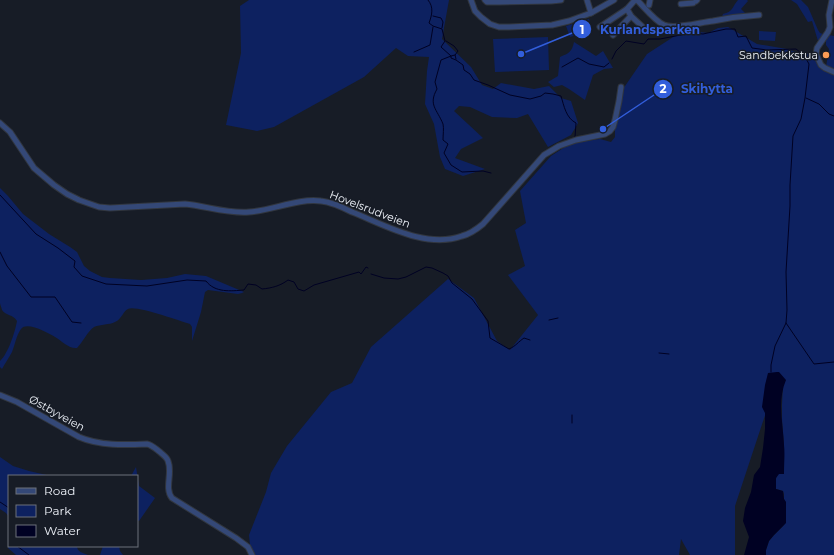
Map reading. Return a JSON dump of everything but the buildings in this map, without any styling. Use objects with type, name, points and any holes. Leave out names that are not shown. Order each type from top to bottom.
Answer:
[{"type":"street","points":[[471,0],[475,11],[490,24],[509,28],[556,24],[569,21],[591,14],[614,0]]},
{"type":"street","points":[[485,0],[488,2],[561,0]]},
{"type":"street","points":[[587,0],[591,14]]},
{"type":"street","points":[[600,27],[627,9],[636,0],[661,23],[669,26],[759,15]]},
{"type":"street","points":[[832,0],[829,15],[830,28],[817,48],[816,54],[821,65],[834,72]]},
{"type":"street","points":[[681,4],[695,1]]},
{"type":"street","points":[[627,9],[631,16],[646,30]]},
{"type":"street","points":[[612,35],[631,16]]},
{"type":"street","name":"Hovelsrudveien","points":[[0,123],[10,132],[34,168],[44,177],[67,194],[99,207],[118,208],[185,204],[239,213],[318,200],[333,204],[404,234],[417,238],[444,240],[463,236],[483,224],[544,155],[559,146],[576,140],[605,134],[610,131],[613,127],[620,101],[621,86]]},
{"type":"street","name":"Østbyveien","points":[[0,395],[16,402],[85,440],[117,444],[151,445],[169,462],[169,489],[172,498],[243,543],[248,547],[252,555]]},
{"type":"green space","points":[[249,0],[449,0],[442,39],[471,67],[482,85],[493,89],[501,83],[534,89],[549,86],[561,98],[571,101],[578,123],[571,135],[548,147],[528,114],[517,118],[492,117],[470,107],[459,106],[454,111],[483,138],[461,149],[455,158],[485,169],[463,176],[445,169],[440,157],[434,124],[425,104],[429,57],[408,56],[396,48],[364,77],[274,127],[257,131],[226,125],[241,53],[240,6]]},
{"type":"green space","points":[[738,0],[748,1],[741,9],[745,13],[744,15],[722,17],[723,14],[731,11]]},
{"type":"green space","points":[[791,0],[801,0],[808,7],[820,33],[824,34],[827,25],[829,26],[829,35],[834,36],[834,555],[766,555],[769,541],[786,522],[786,503],[784,494],[783,491],[776,489],[777,475],[784,472],[782,419],[783,386],[779,373],[735,506],[735,555],[690,555],[681,539],[679,555],[251,555],[249,535],[266,492],[271,473],[287,446],[331,392],[352,383],[371,347],[448,279],[474,298],[497,341],[510,350],[538,315],[508,275],[525,266],[515,230],[526,223],[520,191],[551,156],[571,143],[600,139],[611,142],[615,137],[615,128],[623,89],[647,54],[684,30],[708,33],[718,28],[728,27],[757,44],[787,49],[799,53],[799,51],[812,55],[818,62],[826,67],[829,49],[826,45],[826,40],[818,41],[812,21],[808,22],[797,4]]},
{"type":"green space","points":[[589,19],[592,31],[570,37],[566,26]]},
{"type":"green space","points":[[759,31],[776,32],[775,41],[759,40]]},
{"type":"green space","points":[[548,37],[549,70],[495,72],[493,39]]},
{"type":"green space","points":[[574,42],[596,56],[603,51],[613,68],[604,69],[593,75],[585,100],[562,85],[554,87],[548,82],[558,76],[560,57],[570,52]]},
{"type":"green space","points":[[0,188],[23,214],[49,234],[77,252],[84,266],[102,277],[141,280],[167,278],[185,274],[206,276],[244,292],[238,294],[208,290],[205,292],[201,312],[192,341],[192,327],[190,324],[133,308],[126,310],[115,322],[94,327],[77,348],[68,346],[38,328],[28,326],[24,327],[19,332],[12,352],[2,369],[0,367],[0,361],[3,358],[13,337],[17,321],[14,317],[2,310],[0,303]]},
{"type":"green space","points":[[0,457],[13,466],[47,475],[8,475],[8,516],[0,509]]},
{"type":"green space","points":[[136,467],[137,475],[132,475]]},
{"type":"green space","points":[[138,480],[139,486],[155,498],[139,521]]},
{"type":"green space","points":[[77,547],[79,551],[88,555],[16,555],[8,548]]},
{"type":"green space","points":[[103,547],[119,547],[123,555],[100,555]]},
{"type":"water","points":[[779,372],[786,380],[783,388],[781,404],[784,474],[779,474],[776,478],[776,489],[783,491],[786,502],[786,523],[769,541],[766,555],[744,555],[749,537],[743,521],[745,508],[751,492],[754,475],[760,467],[763,448],[765,413],[762,407],[765,385],[768,373]]},
{"type":"waterway","points":[[428,0],[432,11],[429,23],[442,29],[445,41],[441,47],[451,56],[451,58],[463,65],[464,70],[470,74],[474,80],[510,95],[530,99],[541,96],[545,93],[561,96],[564,108],[570,118],[576,123],[575,137]]},
{"type":"waterway","points":[[433,16],[441,18],[443,22],[442,28]]},
{"type":"waterway","points":[[414,52],[430,45],[433,27]]},
{"type":"waterway","points":[[612,59],[616,51],[626,41],[644,44],[648,39],[660,39],[691,33],[703,34],[726,29],[735,29],[738,37],[746,36],[752,48],[767,50],[796,49],[804,55],[809,64],[801,119],[793,136],[786,272],[786,323],[775,346],[771,372]]},
{"type":"waterway","points":[[446,41],[454,46],[458,51],[455,55],[456,59]]},
{"type":"waterway","points":[[455,55],[441,60],[435,82],[437,89],[433,99],[434,107],[443,124],[443,140],[448,144],[444,153],[451,165],[462,172],[483,171],[491,173]]},
{"type":"waterway","points":[[562,67],[578,58],[589,64],[604,67],[609,63]]},
{"type":"waterway","points":[[806,98],[819,104],[829,114],[834,116]]},
{"type":"waterway","points":[[0,195],[36,234],[75,261],[74,267],[82,276],[106,284],[147,286],[187,280],[206,281],[214,288],[234,291],[244,290],[248,284],[256,285],[262,289],[279,285],[288,280],[294,282],[298,289],[304,291],[314,285],[359,272],[361,274],[366,267],[368,268]]},
{"type":"waterway","points":[[0,252],[7,266],[31,297],[55,297],[72,322],[81,323]]},
{"type":"waterway","points":[[371,274],[384,278],[398,279],[406,277],[426,267],[432,268],[448,276],[452,283],[472,299],[488,321],[490,338],[509,349],[524,338],[530,340]]},
{"type":"waterway","points":[[549,320],[558,318]]},
{"type":"waterway","points":[[786,323],[814,364],[834,362]]},
{"type":"waterway","points":[[659,353],[669,354]]},
{"type":"waterway","points":[[572,415],[572,423]]},
{"type":"waterway","points":[[0,502],[8,507]]},
{"type":"waterway","points":[[18,547],[29,555]]},
{"type":"place","name":"Kurlandsparken","points":[[521,54]]},
{"type":"place","name":"Sandbekkstua","points":[[826,55]]},
{"type":"place","name":"Skihytta","points":[[603,129]]}]
